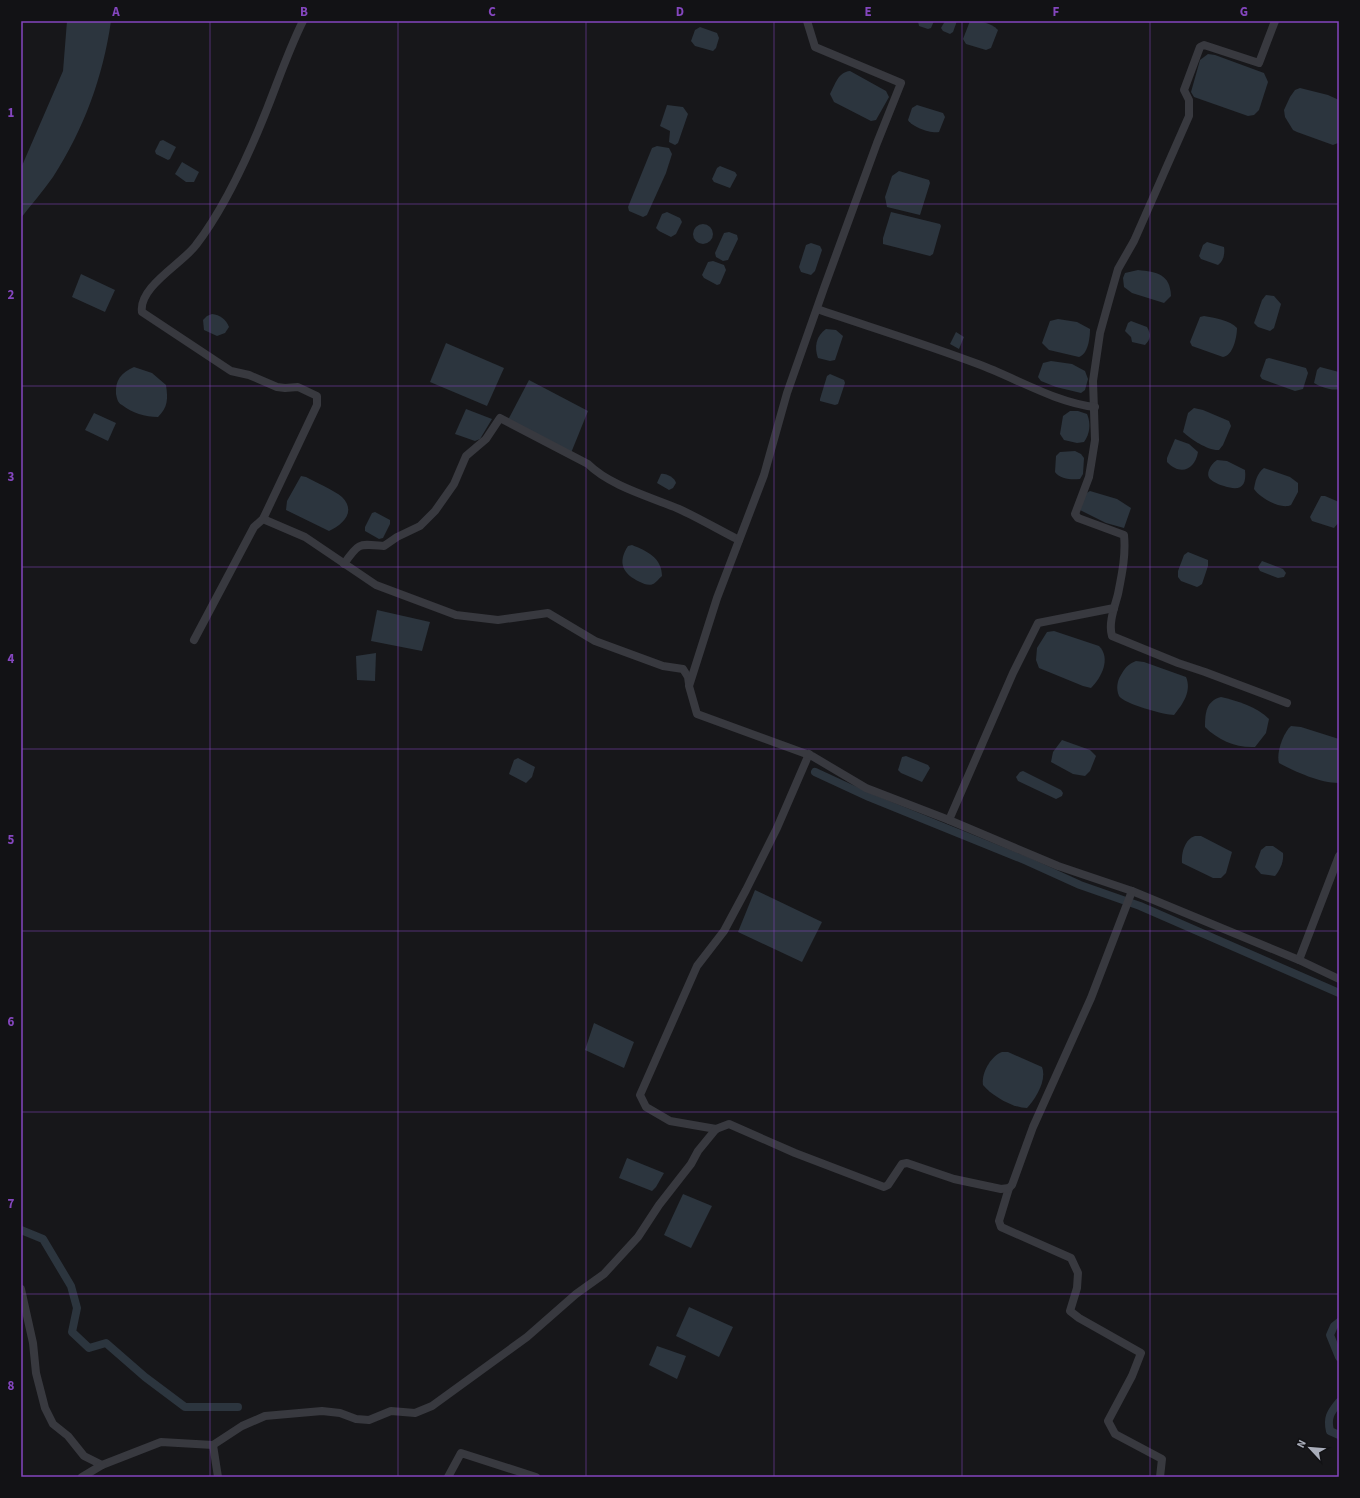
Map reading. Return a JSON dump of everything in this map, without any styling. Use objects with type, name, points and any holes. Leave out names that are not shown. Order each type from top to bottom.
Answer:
[{"type":"street","points":[[194,640],[254,527],[264,519],[317,406],[317,396],[298,387],[277,387],[249,375],[231,371],[142,312],[141,306],[151,289],[164,274],[188,255],[211,225],[244,159],[277,84],[302,21]]},
{"type":"street","points":[[689,686],[717,598],[764,475],[787,393],[874,150],[901,84],[815,47],[807,21]]},
{"type":"street","points":[[1275,21],[1259,63],[1204,45],[1200,47],[1184,90],[1189,100],[1189,116],[1134,241],[1118,269],[1112,290],[1095,361],[1093,381],[1095,407],[1094,440],[1089,477],[1075,514],[1078,518],[1124,535],[1126,552],[1114,608],[1111,632],[1112,636],[1178,663],[1287,703]]},
{"type":"street","points":[[817,309],[977,364],[1054,396],[1081,405],[1095,407]]},
{"type":"street","points":[[344,564],[354,550],[362,544],[384,546],[397,537],[420,526],[446,496],[466,456],[486,439],[500,418],[588,464],[594,470],[619,484],[652,500],[678,509],[739,540]]},
{"type":"street","points":[[264,519],[305,537],[376,585],[456,615],[498,620],[548,613],[595,641],[663,666],[683,669],[688,677],[697,714],[809,754],[866,788],[949,820],[1058,866],[1131,893],[1299,960],[1339,979]]},
{"type":"street","points":[[949,820],[1013,673],[1038,623],[1114,608]]},
{"type":"street","points":[[716,1129],[670,1120],[646,1107],[640,1095],[697,966],[724,931],[743,897],[777,828],[809,754]]},
{"type":"street","points":[[1299,960],[1339,856]]},
{"type":"street","points":[[1131,893],[1091,998],[1033,1127],[1009,1188],[999,1221],[1001,1227],[1071,1258],[1078,1273],[1077,1288],[1070,1311],[1086,1322],[1141,1353],[1132,1376],[1108,1421],[1115,1434],[1162,1459],[1160,1477]]},
{"type":"street","points":[[82,1477],[102,1466],[161,1442],[213,1446],[242,1426],[265,1416],[322,1411],[340,1413],[356,1419],[369,1420],[391,1410],[415,1413],[432,1406],[526,1337],[576,1294],[604,1274],[638,1237],[659,1205],[691,1164],[698,1151],[716,1129],[729,1124],[796,1153],[884,1186],[888,1185],[902,1164],[907,1163],[954,1179],[1001,1189],[1009,1188]]},
{"type":"street","points":[[21,1289],[33,1343],[36,1373],[45,1408],[53,1424],[68,1436],[84,1456],[102,1466]]},
{"type":"street","points":[[213,1446],[218,1477]]},
{"type":"street","points":[[448,1477],[461,1453],[536,1477]]},
{"type":"shaded area","points":[[67,21],[111,21],[103,62],[91,102],[74,140],[53,177],[21,218],[21,168],[63,71]]},
{"type":"shaded area","points":[[918,21],[934,21],[931,28],[928,29],[919,26]]},
{"type":"shaded area","points":[[945,21],[957,21],[953,32],[950,34],[943,31],[941,28]]},
{"type":"shaded area","points":[[970,21],[985,22],[998,30],[991,48],[986,50],[966,44],[963,39]]},
{"type":"shaded area","points":[[700,27],[717,33],[719,38],[716,48],[713,51],[695,46],[691,41],[695,30]]},
{"type":"shaded area","points":[[1208,54],[1215,55],[1264,73],[1268,82],[1259,110],[1254,115],[1248,116],[1194,97],[1191,92],[1200,60]]},
{"type":"shaded area","points":[[850,71],[886,91],[889,97],[876,120],[871,121],[834,102],[830,94],[835,83],[840,76]]},
{"type":"shaded area","points":[[1300,88],[1328,95],[1339,100],[1338,143],[1333,145],[1293,130],[1285,117],[1284,110],[1295,90]]},
{"type":"shaded area","points":[[667,105],[683,107],[688,114],[678,143],[675,145],[669,142],[670,131],[660,126]]},
{"type":"shaded area","points":[[917,105],[943,113],[945,117],[939,132],[931,132],[910,123],[908,120],[912,108]]},
{"type":"shaded area","points":[[163,140],[176,147],[168,160],[156,154],[155,151],[160,141]]},
{"type":"shaded area","points":[[657,146],[669,148],[672,154],[666,173],[647,215],[643,217],[629,211],[628,207],[652,148]]},
{"type":"shaded area","points":[[182,162],[199,172],[194,182],[186,182],[175,174]]},
{"type":"shaded area","points":[[720,166],[735,172],[737,175],[730,188],[714,182],[712,179],[717,168]]},
{"type":"shaded area","points":[[899,171],[929,180],[930,183],[920,215],[887,207],[885,197],[892,176]]},
{"type":"shaded area","points":[[667,212],[680,218],[682,222],[676,234],[671,237],[656,228],[662,214]]},
{"type":"shaded area","points":[[891,212],[940,224],[941,226],[933,254],[930,256],[883,244],[883,238]]},
{"type":"shaded area","points":[[703,224],[710,227],[713,234],[710,241],[703,244],[696,241],[693,234],[696,227]]},
{"type":"shaded area","points":[[729,232],[737,235],[738,239],[728,260],[723,261],[716,257],[715,253],[724,233]]},
{"type":"shaded area","points":[[1207,242],[1224,247],[1223,259],[1218,265],[1201,259],[1199,256],[1203,245]]},
{"type":"shaded area","points":[[811,243],[820,246],[822,250],[815,271],[811,275],[801,272],[799,267],[806,245]]},
{"type":"shaded area","points":[[713,261],[724,265],[726,270],[720,284],[717,285],[704,278],[702,275],[708,262]]},
{"type":"shaded area","points":[[1138,270],[1157,273],[1165,279],[1168,283],[1171,296],[1164,303],[1132,293],[1124,287],[1123,278],[1125,273]]},
{"type":"shaded area","points":[[81,274],[115,290],[105,312],[72,297]]},
{"type":"shaded area","points":[[1266,295],[1274,296],[1281,304],[1274,328],[1270,331],[1258,327],[1254,323],[1262,300]]},
{"type":"shaded area","points":[[212,314],[220,316],[226,322],[229,327],[225,333],[217,336],[204,330],[203,320]]},
{"type":"shaded area","points":[[1204,316],[1226,321],[1237,328],[1234,346],[1226,356],[1223,357],[1192,346],[1190,342],[1200,317]]},
{"type":"shaded area","points":[[1058,319],[1077,322],[1090,329],[1090,337],[1085,353],[1079,357],[1049,350],[1042,343],[1050,321]]},
{"type":"shaded area","points":[[1131,321],[1147,327],[1150,336],[1145,345],[1132,342],[1131,337],[1125,331],[1128,323]]},
{"type":"shaded area","points":[[826,329],[836,330],[843,336],[835,360],[830,361],[818,358],[816,346],[818,338]]},
{"type":"shaded area","points":[[956,332],[964,337],[959,349],[950,344]]},
{"type":"shaded area","points":[[446,343],[504,368],[487,406],[430,382]]},
{"type":"shaded area","points":[[1269,358],[1306,368],[1308,373],[1303,389],[1295,391],[1262,379],[1260,376],[1266,359]]},
{"type":"shaded area","points":[[1051,361],[1072,364],[1085,371],[1088,379],[1085,390],[1081,393],[1056,387],[1041,381],[1038,377],[1043,363]]},
{"type":"shaded area","points":[[134,367],[152,373],[166,385],[167,394],[164,410],[158,417],[134,412],[126,408],[118,401],[116,389],[118,381],[122,374]]},
{"type":"shaded area","points":[[1320,367],[1339,372],[1339,389],[1326,388],[1314,383],[1317,370]]},
{"type":"shaded area","points":[[830,374],[844,380],[845,383],[838,404],[835,405],[820,401],[827,376]]},
{"type":"shaded area","points":[[529,380],[588,411],[571,453],[508,420]]},
{"type":"shaded area","points":[[1194,408],[1203,410],[1229,421],[1231,426],[1223,445],[1219,450],[1205,447],[1183,432],[1188,413]]},
{"type":"shaded area","points":[[466,409],[492,419],[480,439],[475,441],[455,434]]},
{"type":"shaded area","points":[[1070,411],[1078,411],[1087,414],[1089,428],[1088,436],[1084,442],[1077,443],[1064,440],[1060,434],[1063,416]]},
{"type":"shaded area","points":[[94,413],[116,423],[108,441],[85,430]]},
{"type":"shaded area","points":[[1175,439],[1189,444],[1198,452],[1194,463],[1186,469],[1177,469],[1167,462],[1167,458]]},
{"type":"shaded area","points":[[1075,451],[1081,454],[1084,458],[1083,474],[1080,479],[1063,478],[1055,472],[1056,456],[1060,452]]},
{"type":"shaded area","points":[[1217,460],[1227,461],[1245,470],[1245,481],[1241,487],[1229,487],[1210,479],[1208,474],[1209,471],[1213,463]]},
{"type":"shaded area","points":[[1264,468],[1290,477],[1298,483],[1298,492],[1291,505],[1276,505],[1261,496],[1254,489],[1258,475]]},
{"type":"shaded area","points":[[661,474],[668,475],[674,479],[676,483],[673,488],[669,490],[657,483]]},
{"type":"shaded area","points":[[301,476],[306,477],[342,497],[348,508],[348,513],[343,522],[329,531],[286,510],[287,501]]},
{"type":"shaded area","points":[[1090,491],[1117,499],[1131,508],[1124,528],[1106,523],[1080,510],[1085,494]]},
{"type":"shaded area","points":[[1321,496],[1325,496],[1339,502],[1339,522],[1334,528],[1312,521],[1310,517]]},
{"type":"shaded area","points":[[375,512],[390,520],[390,524],[383,538],[379,539],[365,531],[365,527],[372,513]]},
{"type":"shaded area","points":[[632,545],[653,556],[659,564],[662,576],[654,583],[650,585],[643,583],[634,579],[626,572],[622,563],[623,558],[628,546]]},
{"type":"shaded area","points":[[1188,552],[1208,560],[1208,566],[1202,584],[1197,587],[1181,581],[1178,577],[1178,571],[1184,555]]},
{"type":"shaded area","points":[[1262,561],[1283,569],[1286,573],[1284,577],[1278,578],[1260,571],[1258,567]]},
{"type":"shaded area","points":[[377,610],[430,622],[422,651],[371,641]]},
{"type":"shaded area","points":[[1054,631],[1099,646],[1103,651],[1105,662],[1104,667],[1099,678],[1091,688],[1039,668],[1036,660],[1037,648],[1047,632]]},
{"type":"shaded area","points":[[376,653],[375,681],[357,680],[356,656]]},
{"type":"shaded area","points":[[1136,661],[1144,662],[1186,677],[1188,687],[1186,697],[1174,715],[1136,706],[1119,696],[1117,688],[1120,677],[1127,666]]},
{"type":"shaded area","points":[[1221,697],[1247,705],[1259,711],[1269,719],[1266,733],[1255,747],[1234,745],[1216,736],[1205,727],[1207,708],[1212,701]]},
{"type":"shaded area","points":[[1291,726],[1301,727],[1339,739],[1339,783],[1316,779],[1279,763],[1278,754],[1281,743],[1285,733]]},
{"type":"shaded area","points":[[1062,740],[1090,750],[1096,756],[1090,771],[1085,776],[1073,774],[1051,762],[1053,752]]},
{"type":"shaded area","points":[[906,756],[928,765],[930,768],[922,782],[901,773],[898,770],[902,757]]},
{"type":"shaded area","points":[[518,758],[535,767],[532,777],[526,783],[509,774],[514,760]]},
{"type":"shaded area","points":[[1023,771],[1061,790],[1063,793],[1062,796],[1056,799],[1018,781],[1016,777]]},
{"type":"shaded area","points":[[1195,836],[1201,836],[1232,852],[1226,873],[1221,878],[1213,878],[1182,863],[1184,847],[1189,840]]},
{"type":"shaded area","points":[[1266,846],[1273,846],[1283,853],[1281,866],[1275,876],[1261,874],[1255,867],[1261,850]]},
{"type":"shaded area","points":[[755,890],[822,922],[802,962],[738,932]]},
{"type":"shaded area","points":[[594,1023],[634,1042],[624,1068],[585,1050]]},
{"type":"shaded area","points":[[1002,1052],[1008,1052],[1042,1067],[1043,1077],[1040,1089],[1027,1108],[1015,1106],[1003,1101],[983,1085],[985,1070],[994,1057]]},
{"type":"shaded area","points":[[627,1158],[664,1173],[652,1191],[619,1178]]},
{"type":"shaded area","points":[[683,1194],[712,1206],[691,1248],[664,1235]]},
{"type":"shaded area","points":[[689,1307],[733,1327],[719,1357],[676,1336]]},
{"type":"shaded area","points":[[657,1346],[686,1356],[677,1379],[649,1365]]},
{"type":"waterway","points":[[815,772],[869,797],[1027,861],[1080,885],[1140,906],[1339,993]]},
{"type":"waterway","points":[[21,1230],[43,1239],[71,1286],[77,1308],[72,1332],[89,1348],[106,1343],[145,1377],[185,1407],[238,1407]]},
{"type":"waterway","points":[[1339,1322],[1334,1326],[1330,1335],[1339,1357]]},
{"type":"waterway","points":[[1339,1402],[1331,1413],[1329,1419],[1330,1431],[1339,1435]]}]
